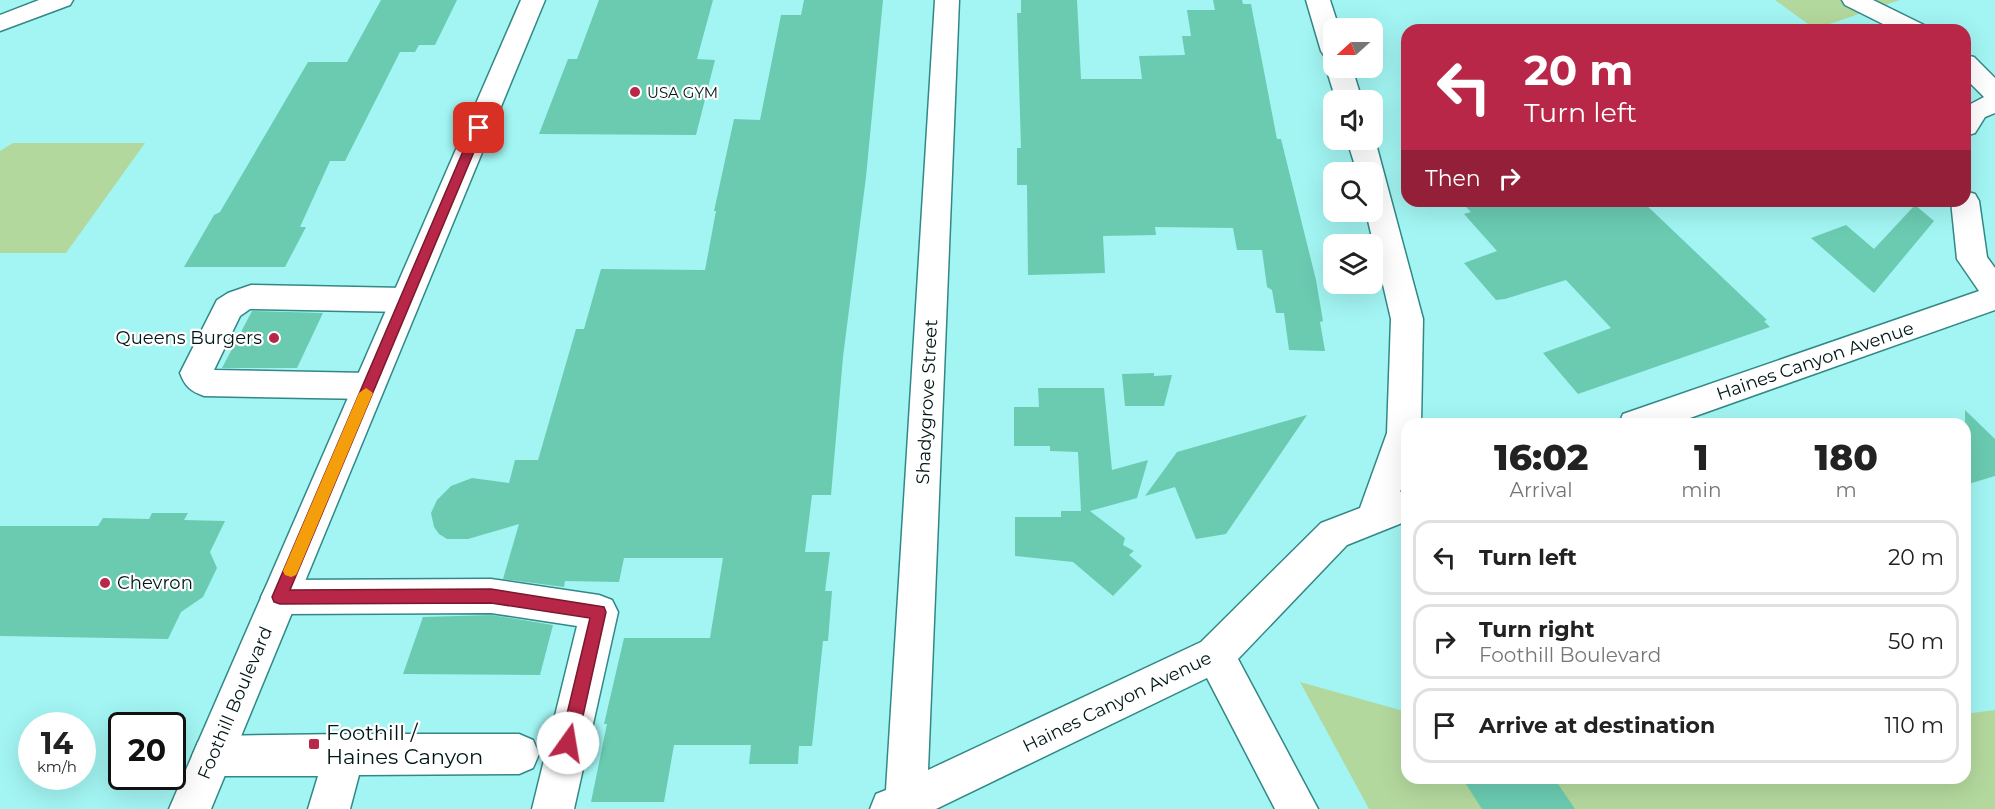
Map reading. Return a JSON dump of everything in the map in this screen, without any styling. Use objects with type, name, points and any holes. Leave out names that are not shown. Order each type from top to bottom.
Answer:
[{"type":"street","points":[[0,24],[61,0]]},
{"type":"street","name":"Foothill Boulevard","points":[[190,809],[533,0]]},
{"type":"street","name":"Shadygrove Street","points":[[899,806],[947,0]]},
{"type":"street","points":[[1318,0],[1324,18]]},
{"type":"street","points":[[1854,0],[1902,24]]},
{"type":"street","points":[[1971,69],[1995,93]]},
{"type":"street","points":[[1971,118],[1976,111],[1995,102]]},
{"type":"street","points":[[1966,207],[1972,259],[1995,290]]},
{"type":"street","points":[[1383,222],[1407,319],[1404,418]]},
{"type":"street","points":[[369,386],[204,383],[196,373],[228,308],[239,301],[251,297],[405,300]]},
{"type":"street","name":"Haines Canyon Avenue","points":[[1652,418],[1995,298]]},
{"type":"street","points":[[1391,511],[1401,452]]},
{"type":"street","name":"Haines Canyon Avenue","points":[[899,806],[1215,656],[1334,534],[1391,511]]},
{"type":"street","points":[[280,597],[491,596],[599,612],[553,809]]},
{"type":"street","points":[[1215,656],[1297,809]]},
{"type":"street","points":[[330,809],[345,754]]},
{"type":"street","points":[[212,756],[519,754]]},
{"type":"green space","points":[[1775,0],[1900,0],[1830,24],[1808,24]]},
{"type":"green space","points":[[13,143],[145,143],[66,253],[0,253],[0,151]]},
{"type":"green space","points":[[1300,682],[1401,710],[1401,784],[1971,784],[1971,713],[1995,710],[1995,809],[1369,809]]},
{"type":"building","points":[[381,0],[457,0],[435,45],[419,45],[415,52],[400,52],[345,161],[330,161],[300,227],[306,227],[285,267],[184,267],[214,215],[220,212],[308,62],[347,62]]},
{"type":"building","points":[[599,0],[713,0],[697,59],[715,60],[696,135],[539,134],[568,59],[577,59]]},
{"type":"building","points":[[804,0],[883,0],[866,177],[843,357],[831,495],[812,495],[805,552],[830,552],[825,591],[832,591],[828,641],[823,641],[812,746],[799,746],[798,764],[749,764],[751,745],[674,745],[664,802],[591,802],[607,724],[604,724],[624,638],[710,638],[723,558],[624,558],[619,582],[565,581],[564,587],[503,579],[519,524],[468,539],[447,539],[434,527],[431,513],[437,500],[451,486],[472,478],[509,483],[515,460],[538,460],[576,329],[584,329],[601,269],[705,270],[716,211],[714,211],[734,119],[760,120],[781,15],[801,15]]},
{"type":"building","points":[[1021,0],[1077,0],[1081,79],[1142,79],[1139,56],[1185,55],[1182,36],[1191,36],[1187,10],[1215,10],[1213,0],[1242,0],[1243,4],[1251,4],[1277,139],[1281,139],[1316,280],[1325,351],[1289,350],[1284,313],[1276,313],[1272,290],[1267,287],[1262,250],[1237,250],[1233,228],[1155,227],[1156,235],[1103,236],[1105,273],[1028,275],[1027,185],[1017,185],[1017,148],[1021,148],[1017,13],[1021,13]]},
{"type":"building","points":[[1466,207],[1648,207],[1767,320],[1764,321],[1770,327],[1578,394],[1543,353],[1611,328],[1566,280],[1496,300],[1464,263],[1497,251],[1464,214],[1471,212]]},
{"type":"building","points":[[1913,207],[1917,207],[1934,221],[1874,293],[1811,238],[1846,225],[1874,249]]},
{"type":"building","name":"Queens Burgers","points":[[252,311],[323,313],[297,368],[222,368]]},
{"type":"building","points":[[1154,373],[1154,376],[1172,375],[1164,406],[1125,406],[1122,374]]},
{"type":"building","points":[[1038,388],[1104,388],[1112,470],[1148,460],[1137,498],[1090,511],[1125,538],[1123,545],[1134,551],[1129,555],[1142,566],[1113,596],[1073,562],[1015,556],[1015,517],[1061,517],[1061,511],[1081,511],[1078,452],[1050,451],[1050,446],[1014,446],[1014,407],[1039,407]]},
{"type":"building","points":[[1965,410],[1995,439],[1995,476],[1971,483],[1971,418],[1965,418]]},
{"type":"building","points":[[1307,415],[1226,534],[1196,539],[1175,487],[1145,496],[1177,452]]},
{"type":"building","name":"Chevron","points":[[152,513],[188,513],[184,520],[225,521],[210,552],[217,568],[203,597],[181,612],[168,639],[0,636],[0,526],[98,526],[103,518],[149,519]]},
{"type":"building","points":[[492,615],[553,625],[540,675],[403,674],[423,617]]},
{"type":"building","points":[[1466,784],[1558,784],[1575,809],[1482,809]]},
{"type":"slow traffic","points":[[291,571],[366,393]]},
{"type":"place","name":"USA GYM","points":[[635,92]]},
{"type":"place","name":"Queens Burgers","points":[[274,338]]},
{"type":"place","name":"Chevron","points":[[105,583]]},
{"type":"place","name":"Foothill / Haines Canyon","points":[[314,744]]},
{"type":"route","points":[[479,128],[280,597],[491,596],[599,612],[568,743]]}]
